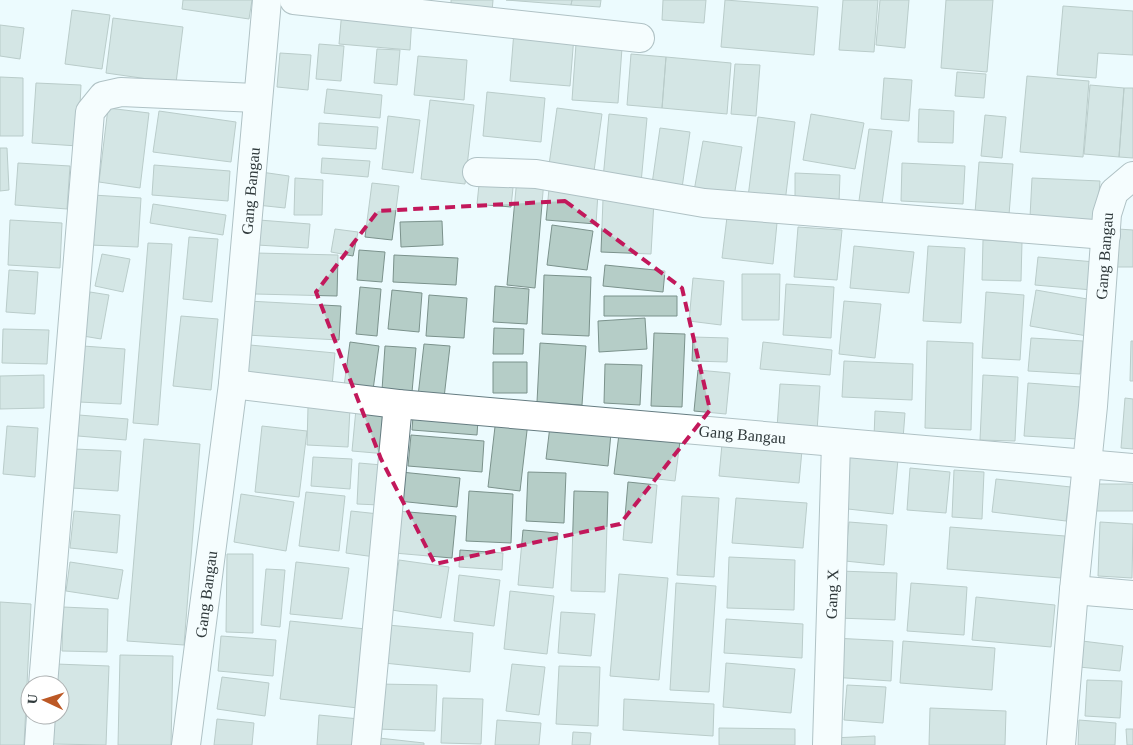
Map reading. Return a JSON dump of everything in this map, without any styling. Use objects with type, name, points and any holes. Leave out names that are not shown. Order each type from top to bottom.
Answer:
[{"type":"street","name":"Gang Bangau","points":[[186,745],[233,384],[267,0]]},
{"type":"street","points":[[294,0],[640,38]]},
{"type":"street","points":[[44,675],[90,112],[103,96],[121,92],[258,98]]},
{"type":"street","points":[[477,172],[536,174],[704,203],[1106,235]]},
{"type":"street","name":"Gang Bangau","points":[[1087,465],[1107,214],[1114,192],[1133,176]]},
{"type":"street","name":"Gang Bangau","points":[[233,384],[398,404],[1133,468]]},
{"type":"street","points":[[366,745],[398,404]]},
{"type":"street","name":"Gang X","points":[[827,745],[836,443]]},
{"type":"street","points":[[1061,745],[1087,465]]},
{"type":"street","points":[[1074,590],[1133,595]]},
{"type":"street","points":[[38,745],[40,725]]},
{"type":"highlighted area","points":[[565,201],[682,288],[710,410],[620,524],[435,564],[381,459],[316,292],[378,211]]},
{"type":"building","points":[[183,0],[252,0],[249,19],[182,9]]},
{"type":"building","points":[[451,0],[493,0],[492,12],[451,9]]},
{"type":"building","points":[[506,0],[572,0],[571,5]]},
{"type":"building","points":[[572,0],[601,0],[600,7],[571,5]]},
{"type":"building","points":[[663,0],[706,0],[704,23],[662,20]]},
{"type":"building","points":[[725,0],[818,7],[814,55],[721,47]]},
{"type":"building","points":[[843,0],[878,0],[874,52],[839,50]]},
{"type":"building","points":[[880,0],[909,0],[905,48],[876,45]]},
{"type":"building","points":[[946,0],[993,0],[987,72],[941,68]]},
{"type":"building","points":[[1063,6],[1133,11],[1133,55],[1098,53],[1096,78],[1057,75]]},
{"type":"building","points":[[72,10],[110,15],[102,69],[65,64]]},
{"type":"building","points":[[342,10],[412,17],[410,50],[339,44]]},
{"type":"building","points":[[113,18],[183,27],[176,83],[106,73]]},
{"type":"building","points":[[0,25],[24,28],[20,59],[0,56]]},
{"type":"building","points":[[514,31],[574,36],[570,86],[510,81]]},
{"type":"building","points":[[319,44],[344,46],[341,81],[316,79]]},
{"type":"building","points":[[576,44],[622,48],[618,103],[572,100]]},
{"type":"building","points":[[377,49],[400,50],[397,85],[374,83]]},
{"type":"building","points":[[280,53],[311,55],[308,90],[277,87]]},
{"type":"building","points":[[631,54],[666,57],[662,108],[627,105]]},
{"type":"building","points":[[418,56],[467,60],[464,100],[414,95]]},
{"type":"building","points":[[666,57],[731,63],[727,114],[662,108]]},
{"type":"building","points":[[735,64],[760,65],[756,116],[731,114]]},
{"type":"building","points":[[957,72],[986,74],[984,98],[955,96]]},
{"type":"building","points":[[1027,76],[1089,81],[1083,157],[1020,152]]},
{"type":"building","points":[[0,77],[23,78],[23,136],[0,136]]},
{"type":"building","points":[[884,78],[912,80],[909,121],[881,119]]},
{"type":"building","points":[[36,83],[81,85],[78,146],[32,143]]},
{"type":"building","points":[[1090,85],[1124,88],[1119,157],[1084,154]]},
{"type":"building","points":[[1124,88],[1133,88],[1133,158],[1119,157]]},
{"type":"building","points":[[327,89],[382,95],[380,118],[324,113]]},
{"type":"building","points":[[487,92],[545,98],[541,142],[483,136]]},
{"type":"building","points":[[430,100],[474,105],[465,184],[421,179]]},
{"type":"building","points":[[108,108],[149,113],[140,188],[99,182]]},
{"type":"building","points":[[557,108],[602,114],[593,178],[548,172]]},
{"type":"building","points":[[919,109],[954,111],[953,143],[918,142]]},
{"type":"building","points":[[159,111],[236,122],[231,162],[153,152]]},
{"type":"building","points":[[609,114],[647,118],[641,183],[603,179]]},
{"type":"building","points":[[811,114],[864,123],[855,169],[803,160]]},
{"type":"building","points":[[985,115],[1006,117],[1002,158],[981,156]]},
{"type":"building","points":[[388,116],[420,120],[413,173],[382,169]]},
{"type":"building","points":[[758,117],[795,122],[785,202],[748,197]]},
{"type":"building","points":[[319,123],[378,127],[376,149],[318,145]]},
{"type":"building","points":[[660,128],[690,132],[681,195],[651,191]]},
{"type":"building","points":[[869,129],[892,131],[881,211],[858,208]]},
{"type":"building","points":[[703,141],[742,147],[734,197],[694,191]]},
{"type":"building","points":[[0,148],[7,148],[9,190],[0,191]]},
{"type":"building","points":[[322,158],[370,161],[368,177],[321,173]]},
{"type":"building","points":[[979,162],[1013,164],[1009,215],[975,213]]},
{"type":"building","points":[[18,163],[70,166],[67,209],[15,205]]},
{"type":"building","points":[[902,163],[965,166],[963,204],[901,201]]},
{"type":"building","points":[[154,165],[230,171],[228,201],[152,195]]},
{"type":"building","points":[[261,172],[289,176],[285,208],[257,205]]},
{"type":"building","points":[[795,173],[840,175],[839,203],[795,201]]},
{"type":"building","points":[[480,175],[514,178],[511,207],[477,204]]},
{"type":"building","points":[[295,178],[323,180],[322,215],[294,215]]},
{"type":"building","points":[[517,178],[544,180],[535,288],[507,285]]},
{"type":"building","points":[[1032,178],[1100,181],[1097,220],[1030,217]]},
{"type":"building","points":[[372,183],[399,186],[392,240],[365,237]]},
{"type":"building","points":[[549,189],[598,193],[596,224],[546,220]]},
{"type":"building","points":[[93,195],[141,198],[138,247],[90,245]]},
{"type":"building","points":[[603,199],[654,201],[651,254],[601,252]]},
{"type":"building","points":[[153,204],[226,215],[223,235],[150,223]]},
{"type":"building","points":[[727,217],[777,223],[773,264],[722,258]]},
{"type":"building","points":[[10,220],[62,223],[60,268],[8,265]]},
{"type":"building","points":[[259,220],[310,224],[308,248],[257,245]]},
{"type":"building","points":[[442,221],[443,245],[401,247],[400,222]]},
{"type":"building","points":[[552,225],[593,231],[587,270],[547,265]]},
{"type":"building","points":[[798,227],[842,230],[837,280],[794,277]]},
{"type":"building","points":[[335,229],[358,232],[353,256],[331,252]]},
{"type":"building","points":[[1118,229],[1133,230],[1133,267],[1117,267]]},
{"type":"building","points":[[189,237],[218,239],[212,302],[183,299]]},
{"type":"building","points":[[983,240],[1022,242],[1021,281],[982,280]]},
{"type":"building","points":[[148,243],[172,244],[158,425],[133,423]]},
{"type":"building","points":[[854,246],[914,252],[909,293],[850,288]]},
{"type":"building","points":[[928,246],[965,248],[961,323],[923,321]]},
{"type":"building","points":[[359,250],[385,252],[382,282],[357,280]]},
{"type":"building","points":[[256,253],[338,255],[337,296],[255,294]]},
{"type":"building","points":[[102,254],[130,259],[123,292],[95,286]]},
{"type":"building","points":[[394,255],[458,258],[456,285],[393,282]]},
{"type":"building","points":[[1038,257],[1095,262],[1092,290],[1035,285]]},
{"type":"building","points":[[605,265],[665,271],[663,292],[603,286]]},
{"type":"building","points":[[9,270],[38,272],[35,314],[6,312]]},
{"type":"building","points":[[742,274],[780,274],[779,320],[742,320]]},
{"type":"building","points":[[544,275],[591,277],[589,336],[542,334]]},
{"type":"building","points":[[693,278],[724,281],[721,325],[689,321]]},
{"type":"building","points":[[786,284],[834,287],[831,338],[783,335]]},
{"type":"building","points":[[495,286],[529,289],[527,324],[493,322]]},
{"type":"building","points":[[360,287],[381,289],[377,336],[356,334]]},
{"type":"building","points":[[392,290],[422,293],[419,332],[388,329]]},
{"type":"building","points":[[1036,290],[1093,300],[1087,336],[1030,326]]},
{"type":"building","points":[[90,292],[109,295],[101,339],[83,336]]},
{"type":"building","points":[[986,292],[1024,295],[1020,360],[982,358]]},
{"type":"building","points":[[429,295],[467,298],[464,338],[426,336]]},
{"type":"building","points":[[604,296],[677,296],[677,316],[604,316]]},
{"type":"building","points":[[248,301],[341,306],[339,340],[246,335]]},
{"type":"building","points":[[844,301],[881,304],[875,358],[839,354]]},
{"type":"building","points":[[181,316],[218,319],[211,390],[173,386]]},
{"type":"building","points":[[645,318],[647,349],[599,352],[598,321]]},
{"type":"building","points":[[494,328],[524,329],[523,354],[493,354]]},
{"type":"building","points":[[3,329],[49,330],[47,364],[2,363]]},
{"type":"building","points":[[654,333],[685,334],[682,407],[651,406]]},
{"type":"building","points":[[693,337],[728,338],[727,362],[692,361]]},
{"type":"building","points":[[1031,338],[1083,341],[1080,374],[1028,371]]},
{"type":"building","points":[[927,341],[973,343],[971,430],[925,428]]},
{"type":"building","points":[[1131,341],[1133,341],[1133,381],[1130,381]]},
{"type":"building","points":[[350,342],[379,346],[373,390],[344,386]]},
{"type":"building","points":[[763,342],[832,350],[830,375],[760,369]]},
{"type":"building","points":[[540,343],[586,346],[582,405],[537,402]]},
{"type":"building","points":[[424,344],[450,346],[444,398],[418,396]]},
{"type":"building","points":[[250,345],[335,353],[332,386],[247,379]]},
{"type":"building","points":[[83,346],[125,349],[121,404],[79,402]]},
{"type":"building","points":[[385,346],[416,348],[412,392],[382,390]]},
{"type":"building","points":[[844,361],[913,364],[912,400],[842,397]]},
{"type":"building","points":[[493,362],[527,362],[527,393],[493,393]]},
{"type":"building","points":[[605,364],[642,365],[640,405],[604,403]]},
{"type":"building","points":[[698,370],[730,373],[726,414],[694,411]]},
{"type":"building","points":[[44,375],[44,408],[0,409],[0,376]]},
{"type":"building","points":[[983,375],[1018,377],[1015,441],[980,440]]},
{"type":"building","points":[[1028,383],[1081,387],[1078,439],[1024,436]]},
{"type":"building","points":[[780,384],[820,386],[817,431],[777,428]]},
{"type":"building","points":[[1125,398],[1133,399],[1133,449],[1121,448]]},
{"type":"building","points":[[308,407],[350,408],[348,447],[307,445]]},
{"type":"building","points":[[356,409],[392,412],[387,454],[352,451]]},
{"type":"building","points":[[875,411],[905,413],[903,439],[874,437]]},
{"type":"building","points":[[79,415],[128,419],[126,440],[78,436]]},
{"type":"building","points":[[413,416],[478,420],[477,435],[412,430]]},
{"type":"building","points":[[496,418],[528,422],[520,491],[488,487]]},
{"type":"building","points":[[7,426],[38,428],[35,477],[3,474]]},
{"type":"building","points":[[262,426],[307,431],[299,497],[255,492]]},
{"type":"building","points":[[550,426],[611,433],[608,466],[546,459]]},
{"type":"building","points":[[619,434],[680,441],[675,481],[614,474]]},
{"type":"building","points":[[411,435],[484,441],[482,472],[408,466]]},
{"type":"building","points":[[144,439],[200,444],[184,645],[127,641]]},
{"type":"building","points":[[722,444],[802,450],[799,483],[719,476]]},
{"type":"building","points":[[74,449],[121,451],[118,491],[72,488]]},
{"type":"building","points":[[844,454],[898,459],[893,514],[839,508]]},
{"type":"building","points":[[313,457],[352,459],[350,489],[311,486]]},
{"type":"building","points":[[359,463],[382,465],[379,505],[357,504]]},
{"type":"building","points":[[910,468],[950,472],[946,513],[907,510]]},
{"type":"building","points":[[954,470],[984,472],[982,519],[952,517]]},
{"type":"building","points":[[401,472],[460,478],[457,507],[398,501]]},
{"type":"building","points":[[528,472],[566,473],[564,523],[526,521]]},
{"type":"building","points":[[996,479],[1071,487],[1066,521],[992,512]]},
{"type":"building","points":[[628,482],[657,485],[652,543],[623,540]]},
{"type":"building","points":[[1096,484],[1133,484],[1133,511],[1096,511]]},
{"type":"building","points":[[469,491],[513,494],[511,543],[466,541]]},
{"type":"building","points":[[574,491],[608,492],[605,592],[571,591]]},
{"type":"building","points":[[306,492],[345,496],[339,551],[299,546]]},
{"type":"building","points":[[241,494],[294,502],[286,551],[234,542]]},
{"type":"building","points":[[682,496],[719,498],[714,577],[677,575]]},
{"type":"building","points":[[736,498],[807,503],[803,548],[732,543]]},
{"type":"building","points":[[74,511],[120,515],[117,553],[70,548]]},
{"type":"building","points":[[351,511],[379,514],[375,557],[346,553]]},
{"type":"building","points":[[397,511],[456,516],[452,558],[394,553]]},
{"type":"building","points":[[849,522],[887,525],[884,565],[845,561]]},
{"type":"building","points":[[1100,522],[1133,524],[1132,578],[1098,576]]},
{"type":"building","points":[[950,527],[1065,536],[1061,578],[947,569]]},
{"type":"building","points":[[523,530],[558,533],[553,588],[518,585]]},
{"type":"building","points":[[460,550],[503,553],[502,570],[459,567]]},
{"type":"building","points":[[227,554],[253,554],[253,633],[226,632]]},
{"type":"building","points":[[729,557],[795,560],[794,610],[727,608]]},
{"type":"building","points":[[399,560],[449,567],[441,618],[392,610]]},
{"type":"building","points":[[70,562],[123,570],[118,599],[66,591]]},
{"type":"building","points":[[296,562],[349,568],[342,619],[290,614]]},
{"type":"building","points":[[266,569],[285,570],[280,627],[261,625]]},
{"type":"building","points":[[839,571],[897,573],[895,620],[837,618]]},
{"type":"building","points":[[619,574],[668,578],[659,680],[610,676]]},
{"type":"building","points":[[459,575],[500,580],[494,626],[454,621]]},
{"type":"building","points":[[676,583],[716,586],[709,692],[670,690]]},
{"type":"building","points":[[911,583],[967,587],[964,635],[907,631]]},
{"type":"building","points":[[510,591],[554,596],[547,654],[504,649]]},
{"type":"building","points":[[976,597],[1055,605],[1051,647],[972,640]]},
{"type":"building","points":[[0,602],[31,604],[27,675],[20,675],[20,725],[25,725],[24,745],[0,745]]},
{"type":"building","points":[[63,607],[108,609],[107,652],[62,651]]},
{"type":"building","points":[[561,612],[595,614],[591,656],[558,653]]},
{"type":"building","points":[[726,619],[803,624],[802,658],[724,653]]},
{"type":"building","points":[[290,621],[366,629],[358,708],[280,699]]},
{"type":"building","points":[[388,625],[473,633],[470,672],[384,663]]},
{"type":"building","points":[[221,636],[276,640],[273,676],[218,671]]},
{"type":"building","points":[[833,638],[893,641],[891,681],[831,677]]},
{"type":"building","points":[[903,641],[995,648],[992,690],[900,683]]},
{"type":"building","points":[[1082,641],[1123,646],[1120,671],[1079,667]]},
{"type":"building","points":[[120,655],[173,656],[171,745],[118,745]]},
{"type":"building","points":[[726,663],[795,669],[791,713],[723,707]]},
{"type":"building","points":[[56,664],[109,666],[106,745],[52,744],[53,725],[70,725],[70,675],[55,675]]},
{"type":"building","points":[[512,664],[545,667],[539,715],[506,711]]},
{"type":"building","points":[[559,666],[600,667],[598,726],[556,724]]},
{"type":"building","points":[[222,677],[269,683],[265,716],[217,709]]},
{"type":"building","points":[[1087,680],[1122,681],[1120,718],[1085,716]]},
{"type":"building","points":[[377,684],[437,685],[435,731],[376,729]]},
{"type":"building","points":[[847,685],[886,687],[883,723],[844,720]]},
{"type":"building","points":[[443,698],[483,699],[481,744],[441,743]]},
{"type":"building","points":[[624,699],[714,704],[713,736],[623,730]]},
{"type":"building","points":[[930,708],[1006,711],[1005,745],[929,745]]},
{"type":"building","points":[[319,715],[359,719],[357,745],[317,745]]},
{"type":"building","points":[[217,719],[254,723],[252,745],[214,745]]},
{"type":"building","points":[[497,720],[541,723],[539,745],[495,745]]},
{"type":"building","points":[[1079,720],[1116,723],[1115,745],[1078,745]]},
{"type":"building","points":[[719,728],[795,729],[795,745],[719,745]]},
{"type":"building","points":[[1126,729],[1133,729],[1133,745],[1127,745]]},
{"type":"building","points":[[573,732],[591,733],[590,745],[572,745]]},
{"type":"building","points":[[875,736],[875,745],[833,745],[832,738]]},
{"type":"building","points":[[379,738],[424,743],[424,745],[379,745]]}]
